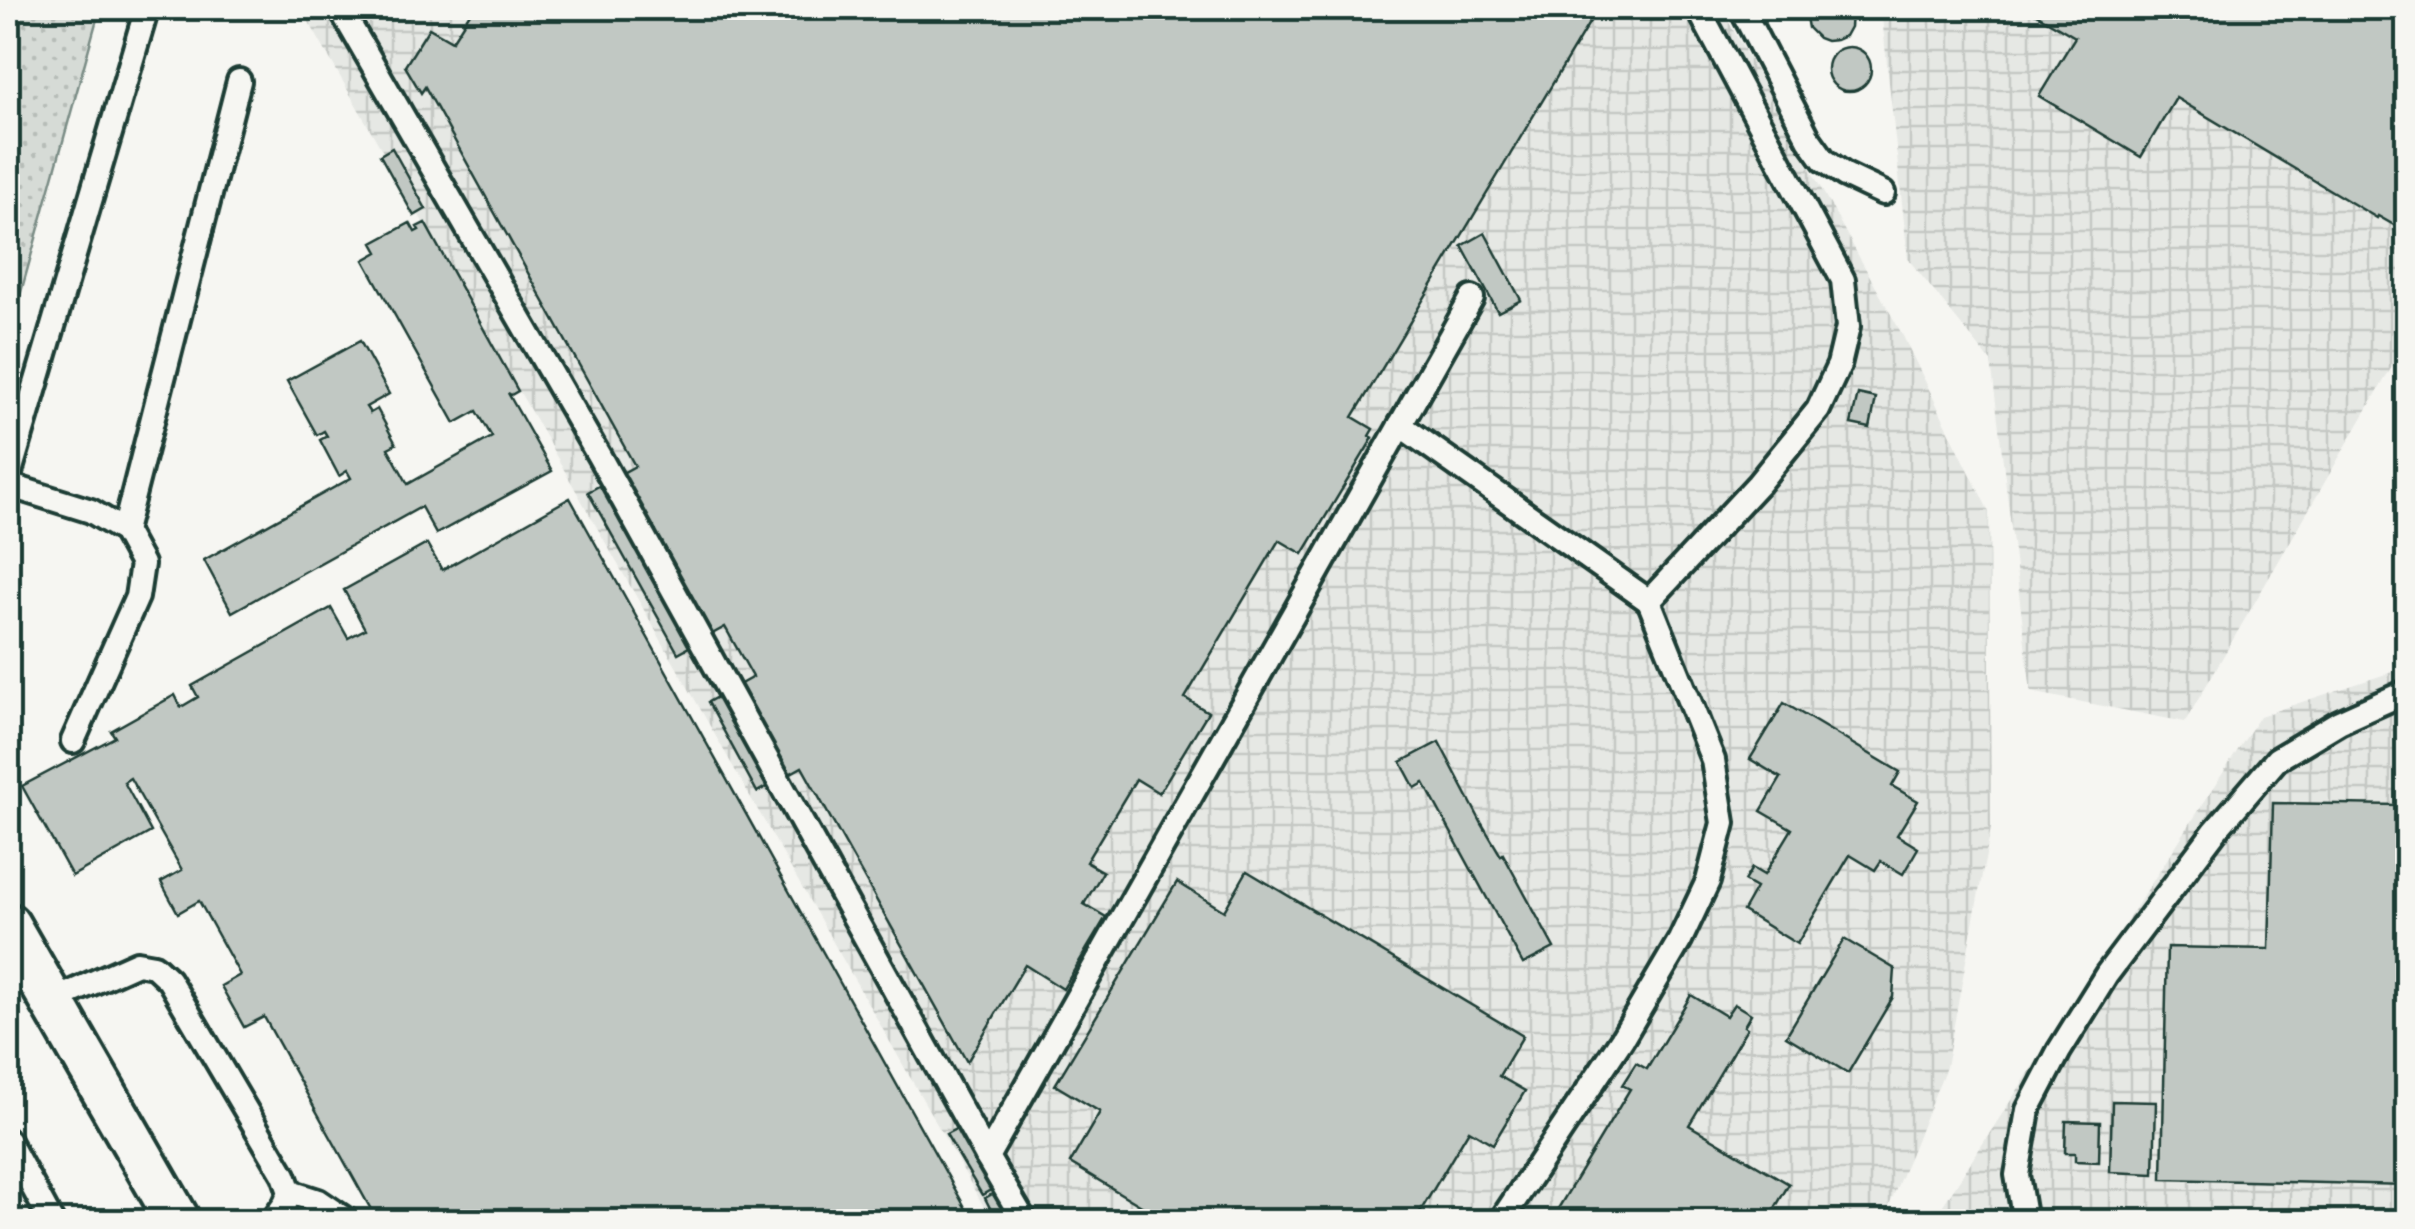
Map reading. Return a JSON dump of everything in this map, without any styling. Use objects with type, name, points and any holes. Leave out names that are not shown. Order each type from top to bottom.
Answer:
[{"type":"street","points":[[8,925],[179,1222]]},
{"type":"lane","points":[[73,741],[137,597],[142,564],[124,531],[91,510],[8,482],[147,8]]},
{"type":"lane","points":[[340,8],[599,456],[986,1157],[1026,1222]]},
{"type":"lane","points":[[1649,601],[1758,484],[1818,410],[1838,365],[1848,327],[1842,280],[1698,8]]},
{"type":"lane","points":[[1741,8],[1809,139],[1824,160],[1882,192]]},
{"type":"lane","points":[[124,531],[239,81]]},
{"type":"lane","points":[[986,1157],[1472,298]]},
{"type":"lane","points":[[1400,425],[1649,601],[1713,760],[1724,823],[1708,882],[1680,940],[1622,1039],[1500,1222]]},
{"type":"lane","points":[[2025,1222],[2017,1175],[2028,1110],[2107,974],[2215,831],[2277,760],[2338,722],[2408,691]]},
{"type":"lane","points":[[52,1001],[137,963],[154,966],[169,980],[284,1175],[290,1192],[272,1222]]},
{"type":"lane","points":[[8,1141],[52,1222]]},
{"type":"lane","points":[[290,1192],[318,1201],[350,1222]]},
{"type":"shaded area","points":[[8,8],[100,8],[8,339]]},
{"type":"shaded area","points":[[301,8],[1721,8],[1903,336],[1989,512],[1991,828],[1946,1067],[1883,1221],[992,1221]]},
{"type":"shaded area","points":[[1881,8],[2407,8],[2407,341],[2185,722],[2031,692],[1991,362],[1908,259]]},
{"type":"shaded area","points":[[2407,667],[2407,1221],[1932,1222],[2260,716]]},
{"type":"building","points":[[473,8],[1598,8],[1353,417],[1373,429],[1369,436],[1373,438],[1303,554],[1279,540],[1185,698],[1208,712],[1159,793],[1136,779],[1086,862],[1103,872],[1084,904],[1106,917],[1063,989],[1025,965],[967,1062],[802,767],[757,792],[708,702],[753,677],[725,627],[678,653],[588,492],[635,466],[425,87],[421,93],[405,66],[429,28],[452,41]]},
{"type":"building","points":[[1811,8],[1848,8],[1850,27],[1845,36],[1826,41],[1818,38],[1808,28],[1806,17]]},
{"type":"building","points":[[2026,8],[2408,8],[2408,233],[2176,98],[2141,157],[2039,96],[2075,37]]},
{"type":"building","points":[[1849,47],[1865,53],[1871,69],[1865,85],[1849,91],[1833,85],[1827,69],[1833,53]]},
{"type":"building","points":[[392,148],[426,209],[414,216],[380,155]]},
{"type":"building","points":[[410,223],[415,232],[425,223],[518,391],[508,393],[552,471],[436,534],[421,507],[232,612],[204,560],[351,478],[347,471],[339,476],[320,440],[327,436],[324,431],[317,435],[287,381],[360,341],[389,394],[366,407],[370,413],[377,409],[396,444],[388,448],[408,484],[492,437],[477,411],[455,423],[364,260],[378,252],[373,243]]},
{"type":"building","points":[[1485,233],[1521,300],[1498,312],[1462,246]]},
{"type":"building","points":[[1858,394],[1876,398],[1870,428],[1851,424]]},
{"type":"building","points":[[570,498],[966,1209],[943,1222],[378,1222],[264,1017],[244,1027],[221,986],[240,975],[199,901],[178,913],[161,882],[182,870],[130,778],[124,782],[151,832],[72,876],[22,786],[115,737],[111,731],[175,695],[181,707],[198,697],[192,686],[331,608],[348,638],[365,629],[344,590],[427,544],[442,570]]},
{"type":"building","points":[[1784,703],[1900,772],[1892,786],[1918,801],[1897,835],[1918,848],[1903,874],[1881,861],[1875,870],[1850,855],[1797,944],[1743,911],[1756,888],[1744,881],[1752,868],[1764,875],[1792,829],[1761,811],[1781,778],[1750,759]]},
{"type":"building","points":[[1439,742],[1554,948],[1523,964],[1424,783],[1415,788],[1401,762]]},
{"type":"building","points":[[2399,792],[2408,792],[2408,1185],[2162,1179],[2167,947],[2269,949],[2273,803],[2399,805]]},
{"type":"building","points":[[1247,871],[1523,1036],[1499,1076],[1525,1091],[1493,1144],[1469,1130],[1414,1222],[1168,1222],[1070,1163],[1100,1112],[1055,1085],[1177,882],[1224,911]]},
{"type":"building","points":[[1844,939],[1895,969],[1893,997],[1848,1073],[1786,1036]]},
{"type":"building","points":[[1691,995],[1726,1016],[1734,1004],[1751,1014],[1744,1026],[1747,1028],[1689,1125],[1789,1184],[1767,1222],[1550,1222],[1630,1089],[1622,1085],[1636,1063],[1647,1069]]},
{"type":"building","points":[[2112,1101],[2156,1102],[2154,1174],[2110,1172]]},
{"type":"building","points":[[2066,1121],[2100,1122],[2099,1162],[2075,1161],[2075,1153],[2065,1153]]},
{"type":"building","points":[[958,1128],[994,1188],[982,1195],[946,1134]]},
{"type":"building","points":[[996,1192],[1012,1222],[997,1222],[985,1198]]}]
